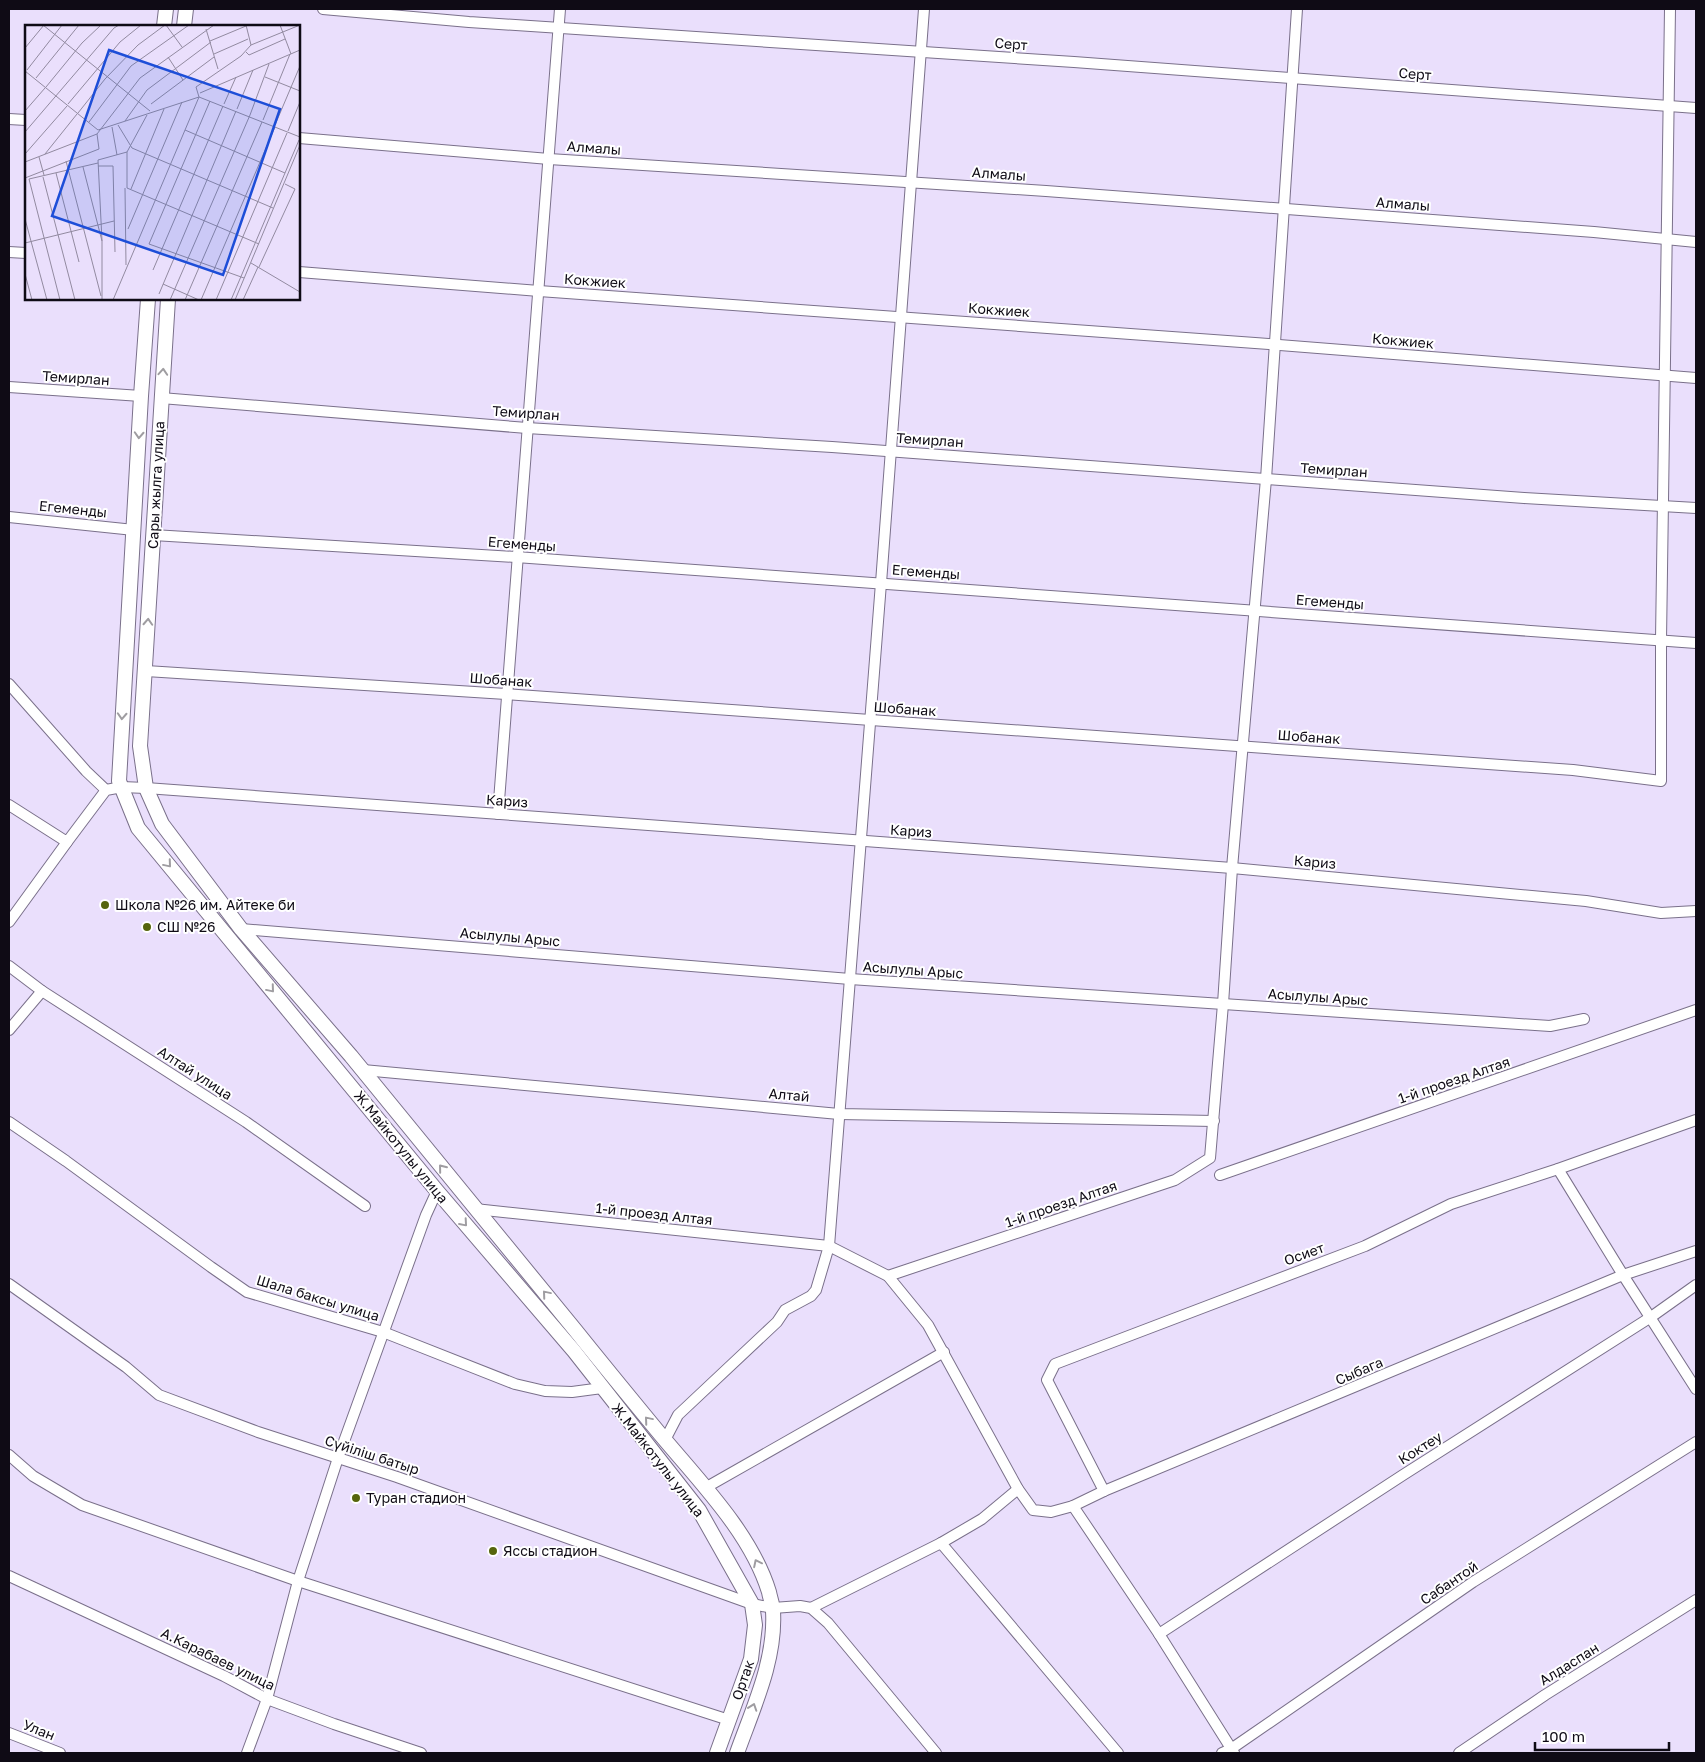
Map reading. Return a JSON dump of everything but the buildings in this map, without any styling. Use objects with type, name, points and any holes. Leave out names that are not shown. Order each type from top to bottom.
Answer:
[{"type":"street","points":[[164,25],[166,9]]},
{"type":"street","points":[[184,25],[186,9]]},
{"type":"street","name":"Серт","points":[[324,9],[558,29],[921,52],[1696,108]]},
{"type":"street","points":[[498,814],[516,557],[560,9]]},
{"type":"street","points":[[665,1440],[678,1415],[777,1322],[785,1310],[811,1296],[816,1290],[829,1246],[924,9]]},
{"type":"street","points":[[1214,1120],[1232,868],[1266,479],[1297,9]]},
{"type":"street","points":[[1661,640],[1670,9]]},
{"type":"street","points":[[9,119],[25,120]]},
{"type":"street","name":"Алмалы","points":[[300,138],[549,159],[911,182],[1284,209],[1696,242]]},
{"type":"street","points":[[9,252],[25,253]]},
{"type":"street","name":"Кокжиек","points":[[300,272],[1275,344],[1696,378]]},
{"type":"street","name":"Сары жылга улица","points":[[124,667],[148,300]]},
{"type":"street","name":"Сары жылга улица","points":[[146,671],[168,300]]},
{"type":"street","name":"Темирлан","points":[[9,387],[141,396]]},
{"type":"street","name":"Темирлан","points":[[161,398],[527,428],[891,451],[1696,508]]},
{"type":"street","name":"Егеменды","points":[[9,517],[134,530]]},
{"type":"street","name":"Егеменды","points":[[153,535],[516,557],[1696,643]]},
{"type":"street","name":"Шобанак","points":[[146,671],[506,694],[1574,770],[1661,781],[1661,640]]},
{"type":"street","name":"Ж.Майкотулы улица","points":[[124,667],[119,781],[138,828],[437,1191],[516,1282],[699,1510],[752,1604]]},
{"type":"street","name":"Ж.Майкотулы улица","points":[[146,671],[140,746],[146,788],[162,824],[242,929],[363,1070],[475,1209],[718,1503],[751,1550],[764,1576],[773,1608]]},
{"type":"street","points":[[9,684],[86,771],[106,790],[9,922]]},
{"type":"street","name":"Кариз","points":[[106,790],[122,787],[146,788],[1232,868],[1586,901],[1661,914],[1696,912]]},
{"type":"street","points":[[9,805],[67,842]]},
{"type":"street","name":"Асылулы Арыс","points":[[242,929],[850,979],[1550,1026],[1584,1019]]},
{"type":"street","name":"Алтай улица","points":[[9,966],[42,991],[246,1122],[365,1206]]},
{"type":"street","points":[[9,1030],[42,991]]},
{"type":"street","name":"1-й проезд Алтая","points":[[1220,1175],[1696,1010]]},
{"type":"street","name":"Алтай","points":[[363,1070],[839,1114],[1214,1120]]},
{"type":"street","name":"1-й проезд Алтая","points":[[888,1276],[1175,1180],[1210,1158],[1214,1120]]},
{"type":"street","name":"Осиет","points":[[1104,1491],[1048,1380],[1055,1364],[1364,1246],[1451,1204],[1558,1170],[1696,1120]]},
{"type":"street","name":"Шала баксы улица","points":[[9,1122],[247,1292],[383,1332],[515,1384],[545,1391],[572,1392],[602,1388]]},
{"type":"street","points":[[1558,1170],[1696,1389]]},
{"type":"street","points":[[248,1753],[267,1699],[298,1581],[338,1458],[426,1214],[437,1191]]},
{"type":"street","name":"1-й проезд Алтая","points":[[475,1209],[829,1246]]},
{"type":"street","points":[[829,1246],[888,1276]]},
{"type":"street","name":"Сыбага","points":[[888,1276],[928,1325],[1018,1489],[1033,1510],[1051,1512],[1073,1506],[1104,1491],[1623,1275],[1696,1251]]},
{"type":"street","points":[[516,1282],[528,1272]]},
{"type":"street","name":"Сүйіліш батыр","points":[[9,1284],[126,1367],[159,1395],[258,1432],[397,1477],[752,1604],[773,1608],[800,1606],[811,1608]]},
{"type":"street","name":"Коктеу","points":[[1159,1634],[1403,1475],[1651,1317],[1696,1285]]},
{"type":"street","points":[[705,1488],[944,1352]]},
{"type":"street","name":"Сабантой","points":[[1229,1752],[1473,1582],[1696,1442]]},
{"type":"street","points":[[9,1455],[33,1476],[82,1505],[298,1581],[729,1720]]},
{"type":"street","points":[[936,1753],[828,1623],[811,1608],[941,1543],[982,1519],[1018,1489]]},
{"type":"street","points":[[1073,1506],[1159,1634],[1229,1752]]},
{"type":"street","points":[[941,1543],[1118,1753]]},
{"type":"street","name":"А.Карабаев улица","points":[[9,1576],[224,1676],[267,1699],[421,1753]]},
{"type":"street","name":"Алдаспан","points":[[1459,1753],[1545,1695],[1696,1600]]},
{"type":"street","name":"Ортак","points":[[717,1753],[751,1659],[755,1625],[752,1604]]},
{"type":"street","name":"Ортак","points":[[737,1753],[768,1662],[774,1633],[773,1608]]},
{"type":"street","name":"Улан","points":[[9,1733],[60,1753]]},
{"type":"place","name":"Школа №26 им. Айтеке би","points":[[105,905]]},
{"type":"place","name":"СШ №26","points":[[147,927]]},
{"type":"place","name":"Туран стадион","points":[[356,1498]]},
{"type":"place","name":"Яссы стадион","points":[[493,1551]]}]
